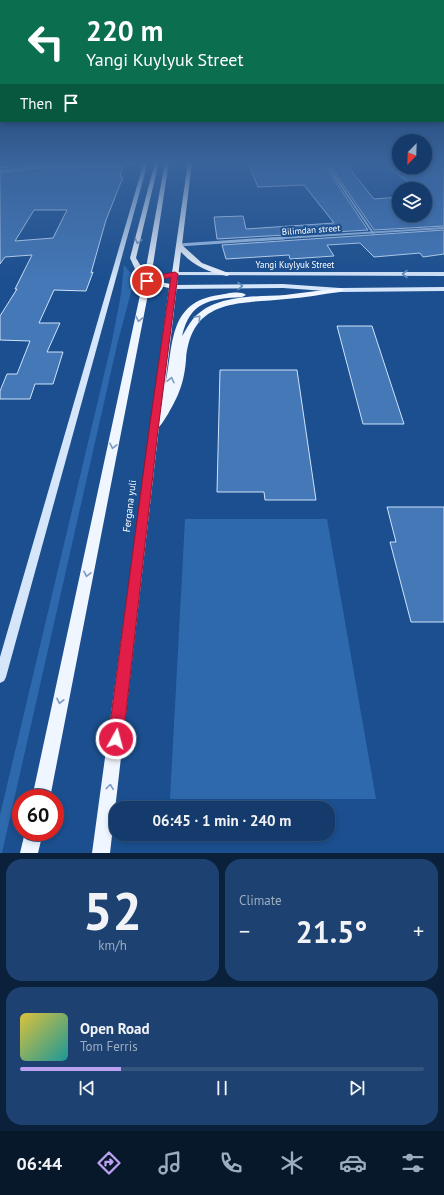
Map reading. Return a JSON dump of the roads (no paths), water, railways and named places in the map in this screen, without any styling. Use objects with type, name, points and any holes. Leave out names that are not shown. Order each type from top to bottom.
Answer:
[{"type":"main road","points":[[147,202],[134,258],[138,269],[147,281],[173,287]]},
{"type":"main road","points":[[43,789],[147,281],[161,202]]},
{"type":"main road","name":"Fergana yuli","points":[[102,853],[154,430],[184,202]]},
{"type":"main road","points":[[179,245],[197,264],[209,270],[227,274]]},
{"type":"main road","name":"Yangi Kuylyuk Street","points":[[147,281],[162,276],[175,274]]},
{"type":"main road","points":[[154,430],[178,386],[183,346],[186,335],[192,325],[202,314],[212,308],[234,302],[340,290]]},
{"type":"main road","points":[[154,430],[170,383],[184,316],[192,307],[203,301],[223,296],[308,294]]},
{"type":"main road","points":[[29,853],[32,841]]},
{"type":"street","points":[[0,677],[110,295],[118,259],[135,202]]},
{"type":"street","points":[[352,202],[373,233]]},
{"type":"street","name":"Bilimdan street","points":[[179,245],[444,228]]},
{"type":"street","name":"Yangi Kuylyuk Street","points":[[175,274],[444,274]]},
{"type":"street","points":[[173,287],[283,286],[340,290],[444,289]]}]
